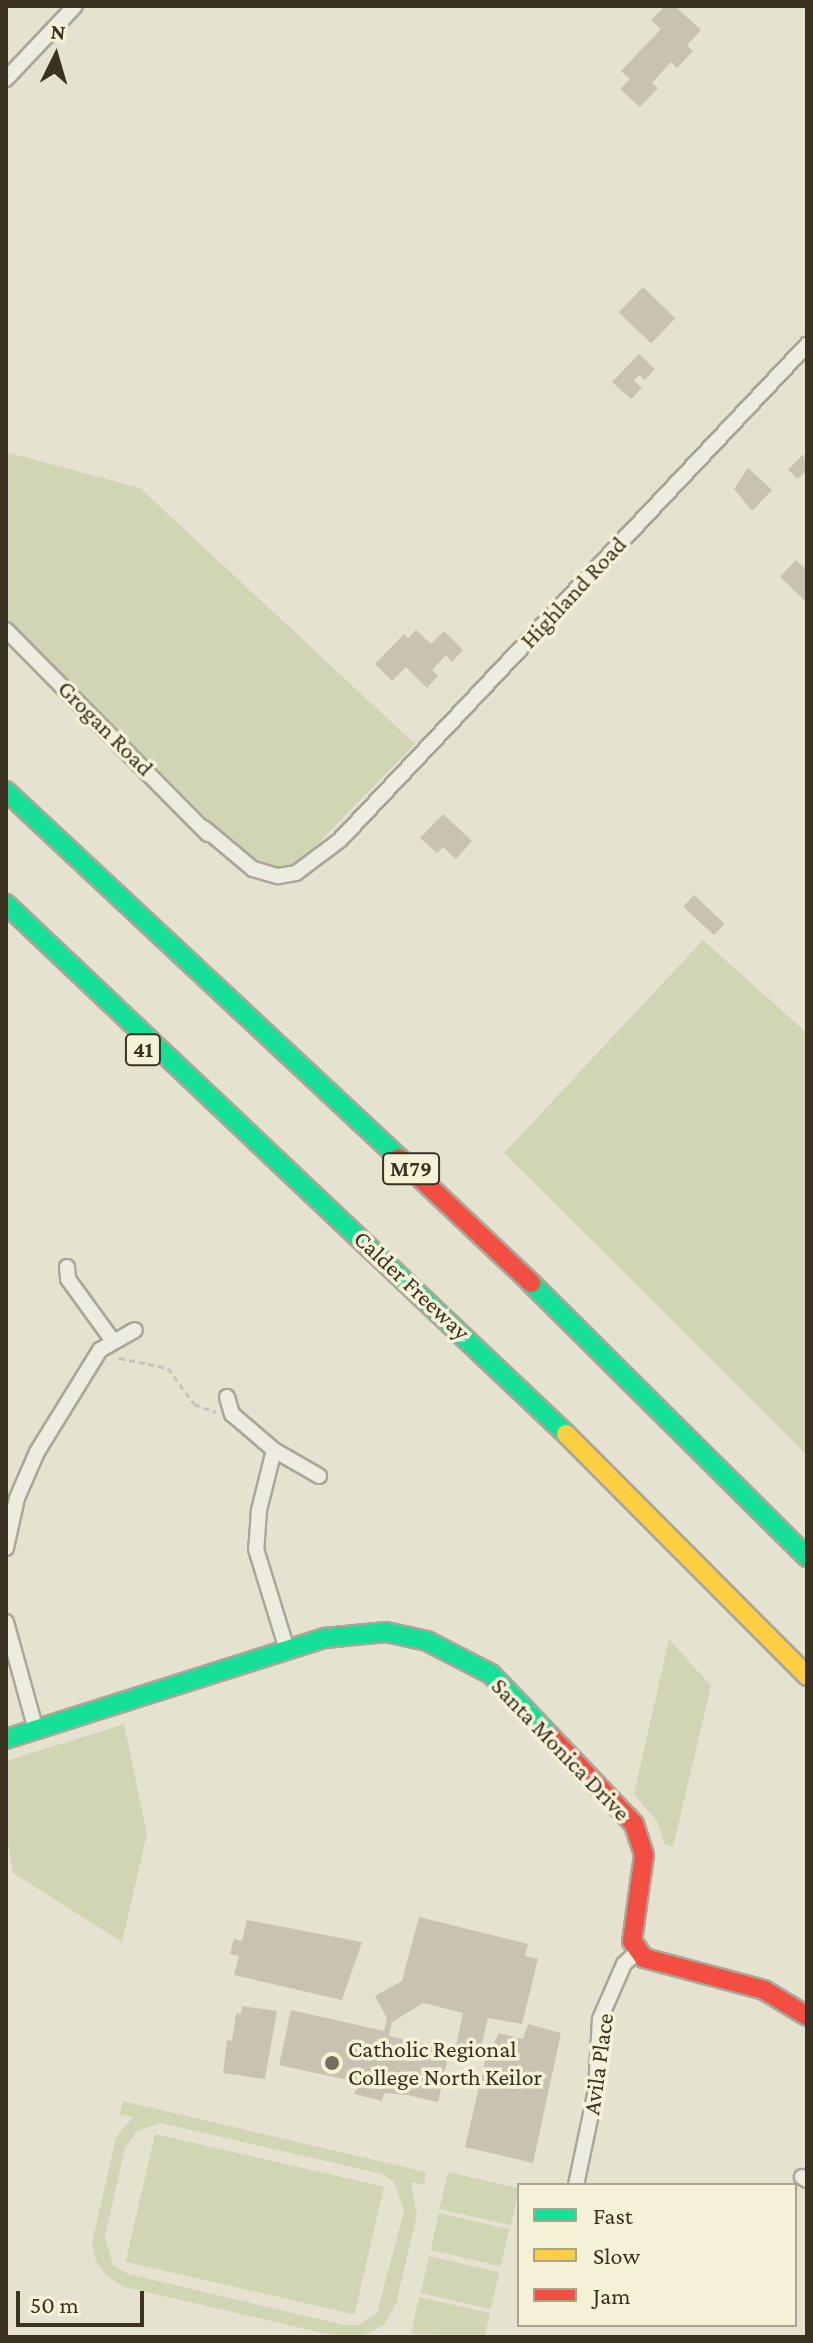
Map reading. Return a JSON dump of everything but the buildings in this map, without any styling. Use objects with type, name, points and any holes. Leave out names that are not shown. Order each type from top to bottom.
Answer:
[{"type":"main road","name":"M79","points":[[6,791],[518,1270],[807,1557]]},
{"type":"main road","name":"Calder Freeway","points":[[6,904],[618,1482],[807,1676]]},
{"type":"main road","name":"41","points":[[6,921],[218,1121],[287,1168]]},
{"type":"main road","name":"Santa Monica Drive","points":[[6,1739],[346,1634],[386,1632],[451,1650],[491,1674],[639,1831],[644,1855],[632,1932],[638,1951]]},
{"type":"main road","points":[[638,1951],[663,1966],[764,1990],[807,2016]]},
{"type":"street","points":[[6,79],[75,6]]},
{"type":"street","name":"Highland Road","points":[[279,881],[307,878],[807,345]]},
{"type":"street","name":"Grogan Road","points":[[6,630],[204,828],[241,872],[279,881]]},
{"type":"street","points":[[67,1267],[68,1279],[113,1341]]},
{"type":"street","points":[[6,1548],[17,1498],[37,1452],[96,1355],[113,1341],[135,1330]]},
{"type":"street","points":[[227,1402],[274,1450],[319,1476]]},
{"type":"street","points":[[274,1450],[256,1537],[264,1582],[287,1650]]},
{"type":"street","points":[[6,1622],[36,1730]]},
{"type":"street","name":"Avila Place","points":[[576,2183],[596,2090],[600,2019],[619,1973],[638,1951]]},
{"type":"path","points":[[113,1341],[120,1359],[173,1371],[199,1407],[215,1412],[227,1402]]},
{"type":"green space","points":[[6,452],[140,488],[415,744],[291,871],[250,861],[6,617]]},
{"type":"green space","points":[[703,940],[807,1033],[807,1455],[504,1153]]},
{"type":"green space","points":[[669,1639],[711,1686],[673,1847],[664,1844],[658,1823],[634,1794]]},
{"type":"green space","points":[[124,1724],[147,1834],[122,1942],[13,1873],[6,1827],[6,1761]]},
{"type":"green space","points":[[123,2101],[426,2172],[424,2185],[411,2182],[417,2215],[396,2304],[384,2325],[361,2337],[340,2337],[124,2287],[107,2276],[96,2261],[92,2243],[116,2137],[133,2117],[120,2114]],"holes":[[[161,2123],[382,2174],[394,2182],[404,2211],[377,2313],[359,2325],[344,2325],[128,2274],[113,2265],[105,2237],[125,2148],[137,2131]]]},
{"type":"green space","points":[[155,2134],[384,2187],[355,2315],[126,2262]]},
{"type":"green space","points":[[448,2172],[517,2188],[511,2225],[439,2209]]},
{"type":"green space","points":[[439,2213],[509,2229],[501,2266],[430,2250]]},
{"type":"green space","points":[[429,2256],[499,2272],[491,2309],[420,2293]]},
{"type":"green space","points":[[419,2297],[490,2313],[484,2337],[411,2334]]},
{"type":"traffic: fast","points":[[6,791],[399,1158]]},
{"type":"traffic: fast","points":[[6,904],[566,1434]]},
{"type":"traffic: fast","points":[[531,1283],[807,1557]]},
{"type":"traffic: fast","points":[[6,1739],[325,1638],[386,1632],[427,1641],[491,1674],[550,1736]]},
{"type":"traffic: slow","points":[[566,1434],[807,1676]]},
{"type":"traffic: jam","points":[[399,1158],[531,1283]]},
{"type":"traffic: jam","points":[[550,1736],[634,1824],[644,1855],[632,1941],[644,1958],[764,1990],[807,2016]]},
{"type":"place","name":"Catholic Regional College North Keilor","points":[[332,2063]]}]
